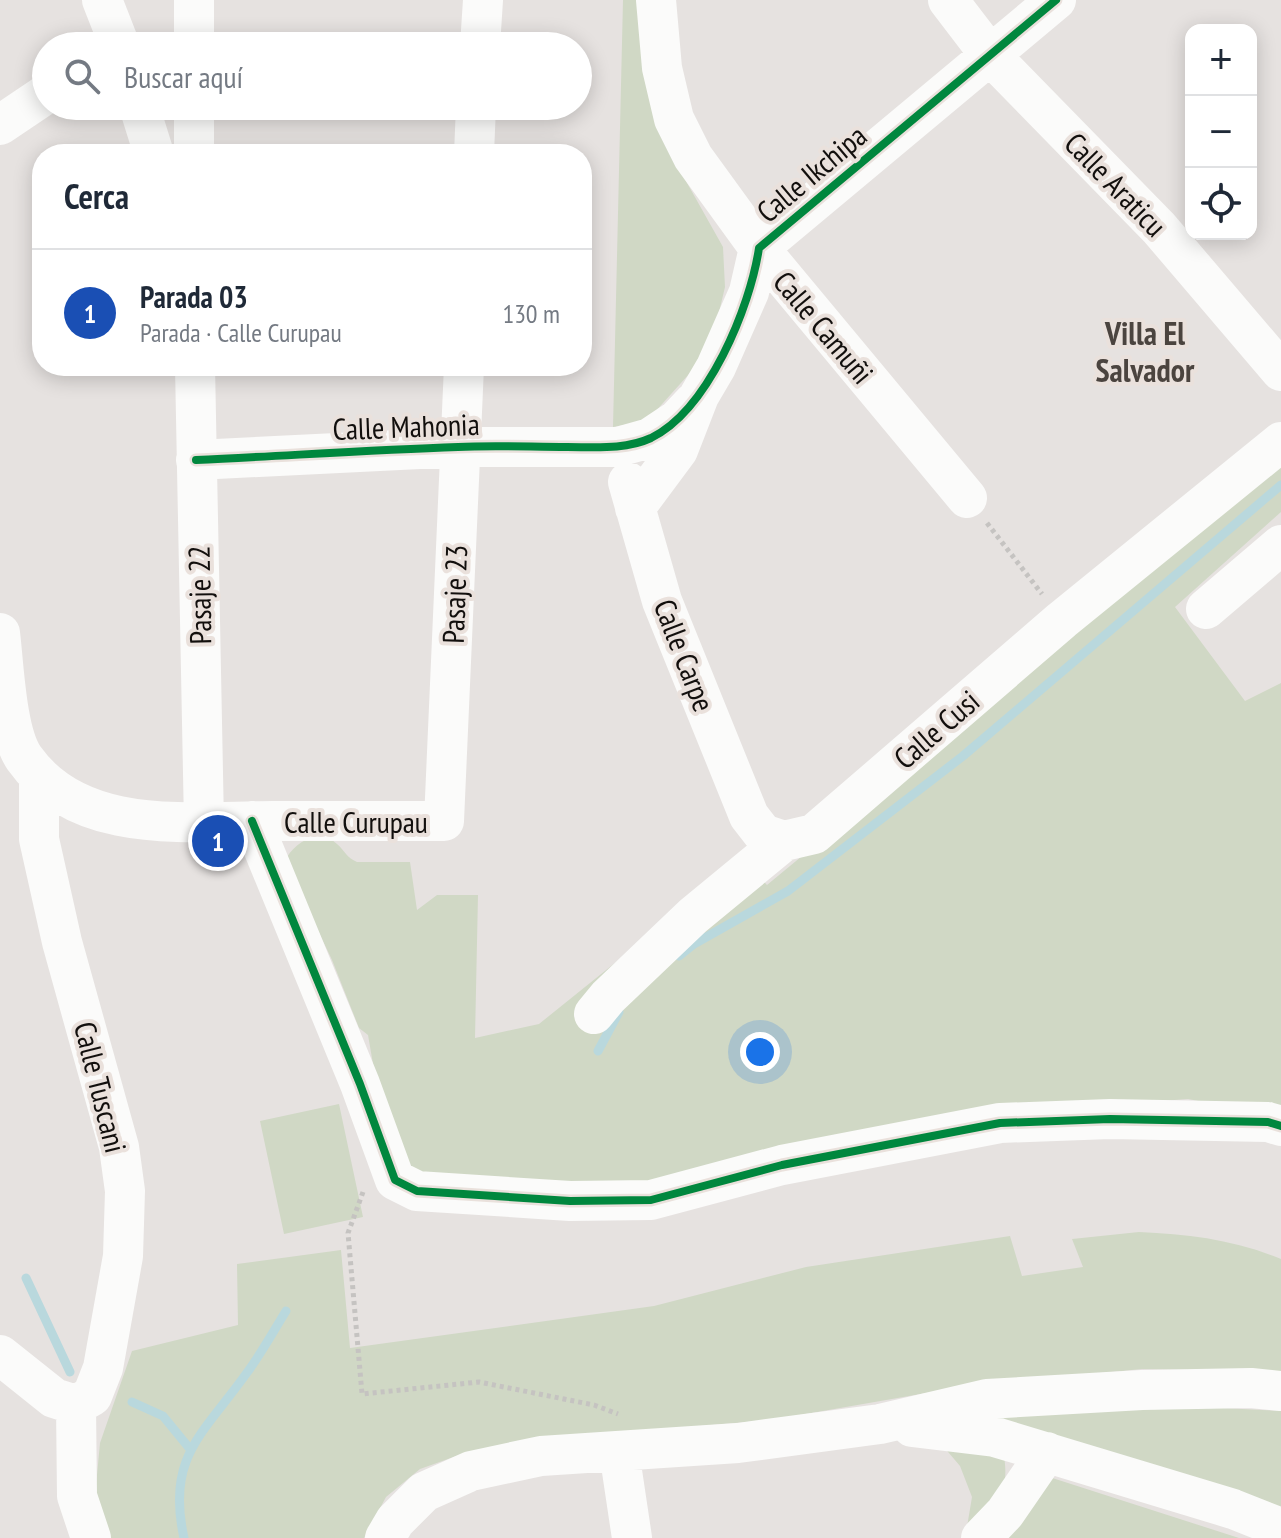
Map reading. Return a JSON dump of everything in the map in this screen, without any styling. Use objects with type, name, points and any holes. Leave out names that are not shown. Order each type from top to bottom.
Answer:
[{"type":"street","points":[[102,0],[115,32]]},
{"type":"street","points":[[194,0],[194,32]]},
{"type":"street","points":[[481,32],[483,0]]},
{"type":"street","name":"Calle Camuñi","points":[[656,0],[662,68],[674,119],[693,157],[759,248],[967,498]]},
{"type":"street","name":"Calle Araticu","points":[[948,0],[990,55],[1159,228],[1281,371]]},
{"type":"street","name":"Calle Ikchipa","points":[[635,508],[678,450],[699,396],[716,367],[749,292],[759,248],[1056,0]]},
{"type":"street","points":[[0,125],[32,103]]},
{"type":"street","points":[[143,120],[151,144]]},
{"type":"street","points":[[194,120],[194,144]]},
{"type":"street","points":[[474,144],[475,120]]},
{"type":"street","name":"Pasaje 22","points":[[195,376],[204,824]]},
{"type":"street","name":"Pasaje 23","points":[[444,821],[464,376]]},
{"type":"street","name":"Calle Ikchipa","points":[[618,447],[650,438],[677,420],[699,396]]},
{"type":"street","name":"Calle Cusi","points":[[594,1014],[693,916],[784,841],[814,834],[1062,620],[1281,442]]},
{"type":"street","name":"Calle Mahonia","points":[[196,460],[460,447],[618,447]]},
{"type":"street","name":"Calle Carpe","points":[[618,447],[662,601],[749,816],[763,834],[784,841]]},
{"type":"street","points":[[1206,609],[1281,545]]},
{"type":"street","points":[[0,633],[12,728],[22,755],[39,776]]},
{"type":"street","name":"Calle Curupau","points":[[39,776],[64,795],[105,813],[164,823],[444,821]]},
{"type":"street","name":"Calle Tuscani","points":[[39,776],[39,839],[62,942],[119,1147],[125,1191],[123,1256],[103,1368],[92,1396],[76,1405]]},
{"type":"street","points":[[252,821],[395,1180],[417,1191],[570,1201],[651,1200],[782,1165],[1000,1123],[1110,1119],[1268,1122],[1281,1126]]},
{"type":"street","points":[[0,1355],[54,1398],[76,1405],[77,1496],[91,1538]]},
{"type":"street","points":[[385,1538],[395,1521],[424,1492],[471,1471],[541,1456],[620,1433],[738,1443],[880,1424],[987,1399],[1142,1390],[1251,1388],[1281,1391]]},
{"type":"street","points":[[880,1424],[995,1437],[1233,1509],[1281,1528]]},
{"type":"street","points":[[620,1433],[632,1538]]},
{"type":"street","points":[[981,1538],[1005,1513],[1047,1452]]},
{"type":"path","points":[[967,498],[1062,620]]},
{"type":"path","points":[[381,1141],[348,1233],[362,1394],[479,1382],[594,1405],[620,1433]]},
{"type":"green space","points":[[623,0],[645,0],[673,158],[723,247],[725,287],[716,325],[698,364],[654,413],[639,422],[613,427]]},
{"type":"green space","points":[[1281,460],[1281,512],[1175,607],[1245,701],[1281,683],[1281,1117],[1188,1099],[973,1115],[690,1187],[393,1180],[368,1035],[359,1028],[332,960],[289,870],[287,857],[303,841],[317,837],[330,839],[357,862],[410,862],[417,910],[437,895],[478,895],[475,1038],[539,1024],[626,954],[749,866],[767,885]]},
{"type":"green space","points":[[339,1104],[363,1217],[284,1234],[260,1121]]},
{"type":"green space","points":[[1139,1232],[1212,1239],[1281,1259],[1281,1376],[1256,1371],[1142,1369],[961,1387],[771,1420],[538,1440],[462,1454],[420,1469],[386,1497],[364,1538],[106,1538],[95,1496],[100,1443],[132,1351],[238,1325],[237,1264],[341,1250],[350,1348],[654,1306],[806,1267],[1010,1236],[1022,1276],[1083,1267],[1072,1239]]},
{"type":"green space","points":[[1144,1404],[1281,1411],[1281,1514],[957,1418]]},
{"type":"green space","points":[[943,1446],[1004,1456],[1005,1480],[999,1498],[967,1527],[972,1497],[960,1466]]},
{"type":"green space","points":[[1043,1475],[1239,1538],[997,1538]]},
{"type":"waterway","points":[[679,956],[694,944],[788,891],[963,756],[1281,485]]},
{"type":"waterway","points":[[598,1051],[619,1012]]},
{"type":"waterway","points":[[26,1278],[70,1372]]},
{"type":"waterway","points":[[184,1538],[180,1487],[192,1448],[286,1311]]},
{"type":"waterway","points":[[132,1402],[163,1416],[190,1449]]},
{"type":"cycle path","points":[[196,460],[472,446],[610,447],[651,438],[672,424],[691,405],[723,355],[746,299],[759,248],[1056,0]]},
{"type":"cycle path","points":[[252,821],[360,1084],[395,1180],[417,1191],[570,1201],[651,1200],[782,1165],[1000,1123],[1110,1119],[1268,1122],[1281,1126]]},
{"type":"place","name":"Parada 03","points":[[218,841]]},
{"type":"district","name":"Villa El Salvador","points":[[1145,352]]}]
